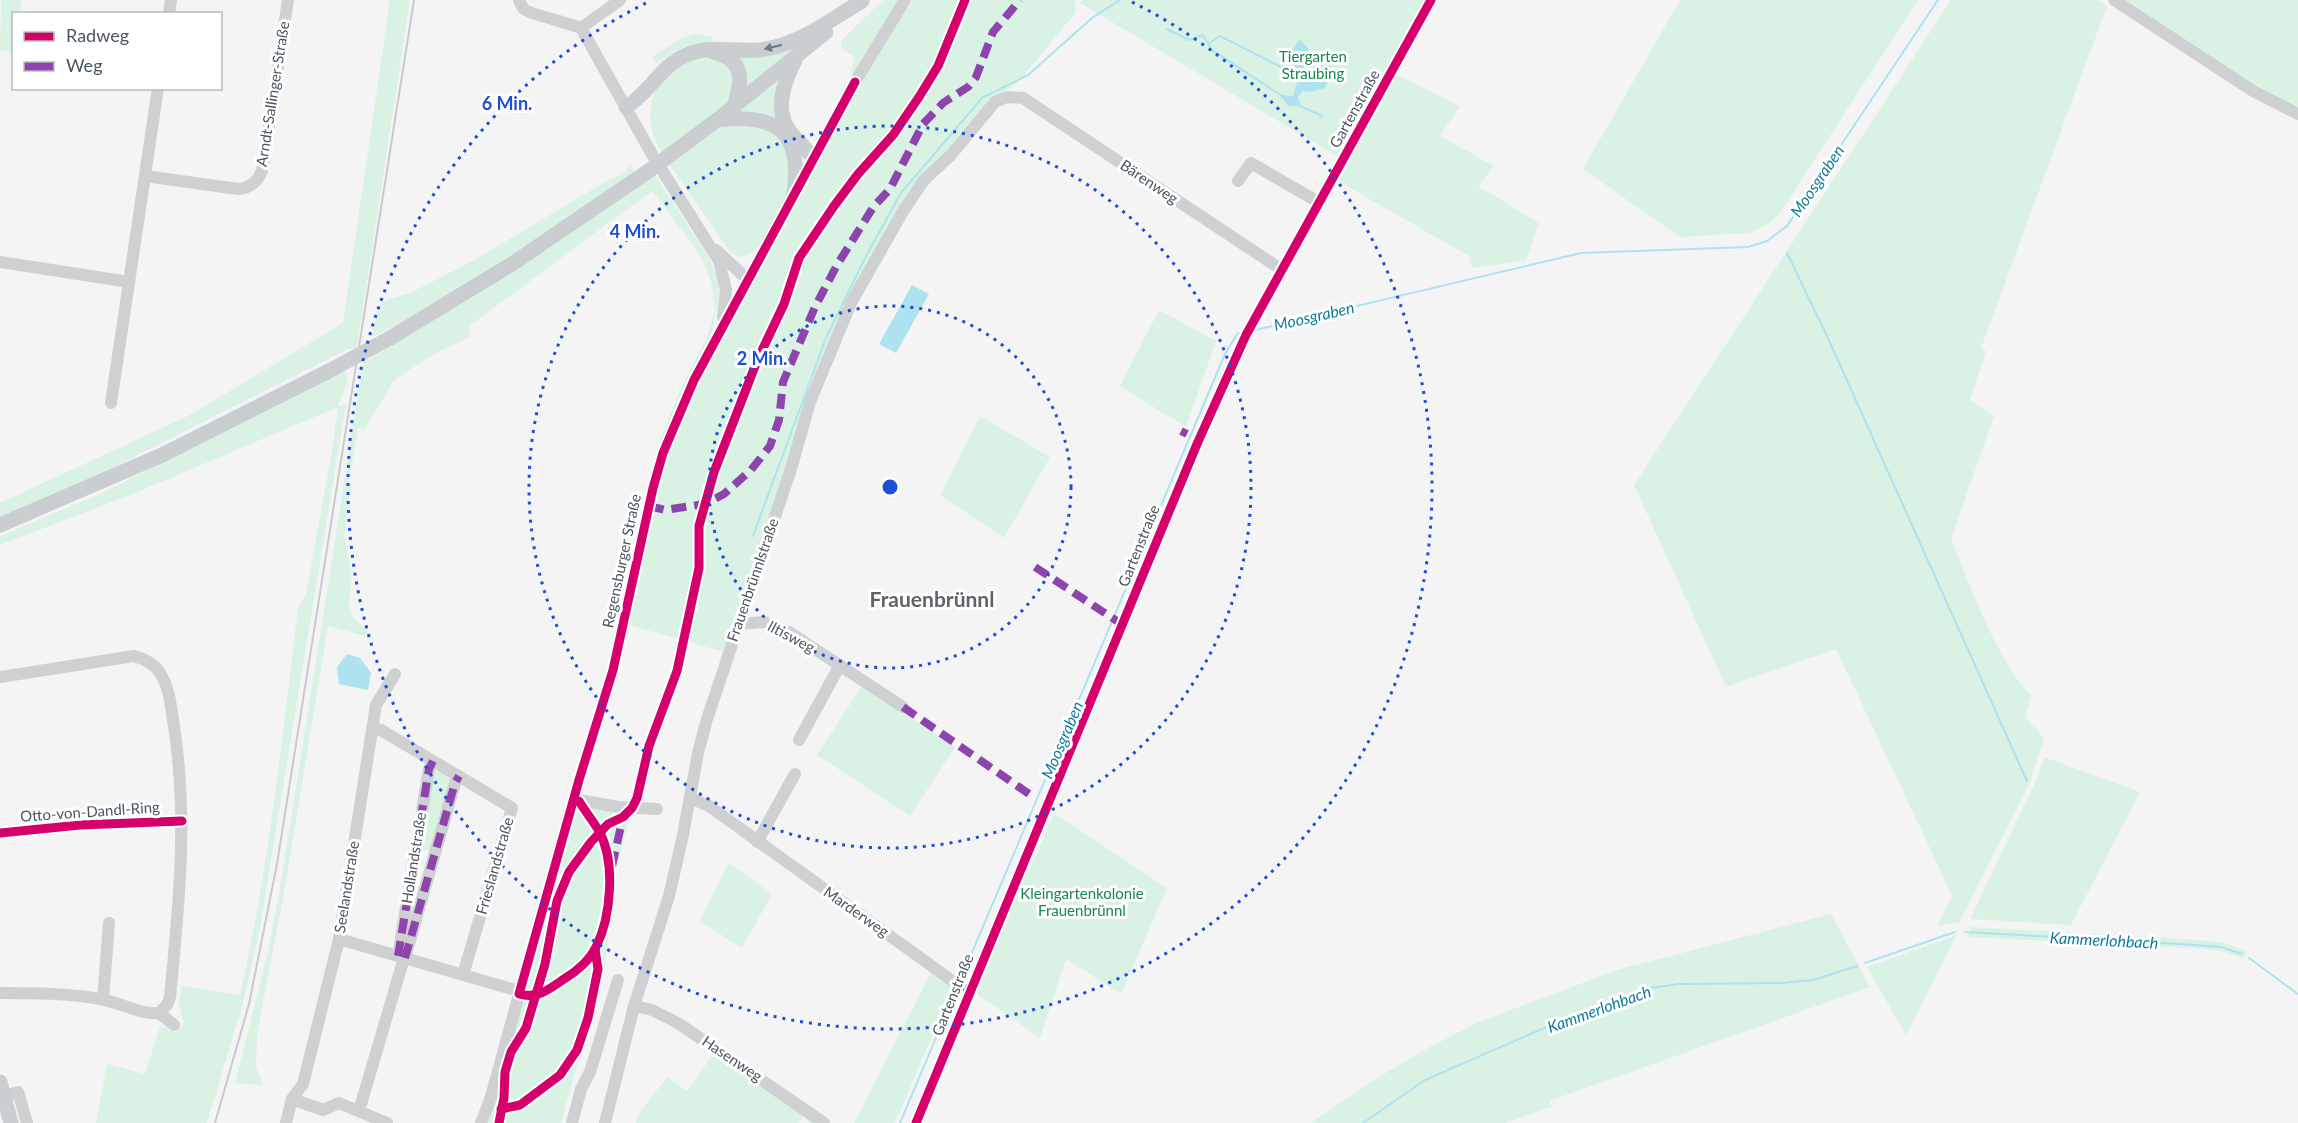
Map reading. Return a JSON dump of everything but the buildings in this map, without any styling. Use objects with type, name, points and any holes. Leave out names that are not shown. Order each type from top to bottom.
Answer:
[{"type":"main road","points":[[626,107],[638,100],[672,63],[688,54],[708,50],[758,50],[781,45],[809,34],[862,0]]},
{"type":"main road","points":[[0,525],[162,455],[327,372],[390,338],[512,264],[650,170],[717,120],[862,0]]},
{"type":"main road","points":[[708,50],[726,56],[738,69],[740,87],[734,106]]},
{"type":"main road","points":[[797,56],[781,94],[782,115],[788,130],[813,158]]},
{"type":"main road","points":[[717,120],[753,118],[772,123],[789,141],[795,155],[794,194]]},
{"type":"main road","points":[[795,155],[813,158]]},
{"type":"main road","points":[[2,1089],[11,1123]]},
{"type":"street","name":"Arndt-Sallinger-Straße","points":[[145,176],[238,189],[249,186],[259,177],[262,172],[288,0]]},
{"type":"street","points":[[519,0],[524,10],[532,14],[581,28],[653,156],[712,246],[724,275],[726,303],[720,330]]},
{"type":"street","points":[[581,28],[620,0]]},
{"type":"street","name":"Regensburger Straße","points":[[481,1123],[490,1100],[573,799],[613,670],[651,497],[663,453],[686,395],[720,330],[855,82],[905,0]]},
{"type":"street","name":"Gartenstraße","points":[[916,1123],[1198,442],[1246,335],[1431,0]]},
{"type":"street","points":[[2114,0],[2253,91],[2298,114]]},
{"type":"street","points":[[111,403],[158,90]]},
{"type":"street","name":"Bärenweg","points":[[1015,97],[1031,101],[1282,270]]},
{"type":"street","name":"Frauenbrünnlstraße","points":[[605,1123],[634,1006],[669,896],[707,719],[810,402],[851,303],[902,213],[924,180],[965,140],[989,107],[1000,99],[1015,97]]},
{"type":"street","points":[[1238,181],[1251,163],[1320,203]]},
{"type":"street","points":[[712,246],[747,280]]},
{"type":"street","points":[[0,262],[129,282]]},
{"type":"street","points":[[724,275],[737,280],[747,280]]},
{"type":"street","name":"Iltisweg","points":[[739,624],[771,623],[789,632],[903,707]]},
{"type":"street","name":"Otto-von-Dandl-Ring","points":[[0,677],[123,656],[134,656],[153,664],[160,671],[171,709],[180,778],[182,877],[170,997],[159,1013]]},
{"type":"street","points":[[799,740],[840,665]]},
{"type":"street","name":"Seelandstraße","points":[[286,1123],[292,1099],[303,1084],[339,939],[376,705],[395,674]]},
{"type":"street","name":"Frieslandstraße","points":[[372,728],[381,730],[512,808],[463,975]]},
{"type":"street","name":"Hollandstraße","points":[[402,957],[429,769],[433,761]]},
{"type":"street","points":[[757,842],[795,774]]},
{"type":"street","name":"Hollandstraße","points":[[359,1111],[402,957],[459,776]]},
{"type":"street","name":"Marderweg","points":[[690,798],[709,806],[954,982]]},
{"type":"street","points":[[573,799],[618,807],[657,809]]},
{"type":"street","name":"Otto-von-Dandl-Ring","points":[[0,833],[80,825],[182,821]]},
{"type":"street","points":[[103,999],[109,923]]},
{"type":"street","points":[[339,939],[519,991]]},
{"type":"street","points":[[573,1123],[581,1089],[590,1072],[618,980]]},
{"type":"street","points":[[0,993],[103,999],[159,1013],[174,1025]]},
{"type":"street","name":"Hasenweg","points":[[634,1006],[652,1010],[678,1023],[824,1123]]},
{"type":"street","points":[[2,1089],[18,1092],[27,1123]]},
{"type":"street","points":[[292,1099],[323,1110],[339,1103],[387,1123]]},
{"type":"green space","points":[[1,0],[22,0],[20,12],[12,12],[12,52],[0,50]]},
{"type":"green space","points":[[390,0],[410,0],[357,347],[348,349],[106,471],[0,517],[0,503],[188,416],[343,323]]},
{"type":"green space","points":[[883,0],[899,0],[853,75],[850,73],[854,62],[853,56],[842,49],[841,41]]},
{"type":"green space","points":[[913,0],[1075,0],[1076,12],[1017,84],[994,97],[962,137],[914,186],[887,227],[861,276],[724,652],[629,625],[668,453],[698,383],[790,210],[799,199],[862,77]]},
{"type":"green space","name":"Tiergarten Straubing","points":[[1082,0],[1424,0],[1337,156],[1080,3]]},
{"type":"green space","points":[[1680,0],[1918,0],[1780,213],[1767,225],[1749,233],[1680,237],[1583,169]]},
{"type":"green space","points":[[1951,0],[2098,0],[2107,6],[1981,348],[1986,351],[1970,400],[1994,416],[1951,539],[1995,642],[2018,680],[2031,696],[2025,717],[2044,738],[2030,782],[1959,923],[1938,925],[1952,895],[1836,649],[1726,687],[1634,485]]},
{"type":"green space","points":[[2120,0],[2298,0],[2298,109],[2259,89]]},
{"type":"green space","points":[[696,34],[713,37],[712,42],[683,48],[656,63],[652,57],[681,38]]},
{"type":"green space","points":[[801,43],[745,90],[734,54]]},
{"type":"green space","points":[[712,55],[735,72],[731,100],[663,153],[656,142],[650,119],[654,95],[659,84],[666,74],[679,63]]},
{"type":"green space","points":[[1395,74],[1460,106],[1440,136],[1494,166],[1478,186],[1539,223],[1526,260],[1472,268],[1469,256],[1338,181]]},
{"type":"green space","points":[[780,78],[780,123],[736,113]]},
{"type":"green space","points":[[731,123],[774,130],[791,156],[787,195],[759,246],[753,252],[741,257],[731,253],[669,164],[709,133]]},
{"type":"green space","points":[[630,165],[635,172],[539,238],[440,300],[372,337],[378,308],[384,301],[410,293],[471,262],[610,179],[622,175]]},
{"type":"green space","points":[[655,175],[709,258],[717,276],[719,296],[712,332],[657,447],[681,389],[708,335],[715,309],[711,281],[703,262],[652,191],[469,326],[470,337],[435,353],[394,380],[365,429],[358,428],[349,482],[352,483],[344,535],[352,575],[349,604],[353,618],[367,630],[365,636],[328,626],[285,887],[257,1035],[256,1068],[264,1085],[235,1083],[267,956],[280,889],[363,363],[456,306]]},
{"type":"green space","points":[[1159,310],[1216,341],[1186,427],[1120,386]]},
{"type":"green space","points":[[345,371],[348,380],[338,406],[346,404],[260,927],[243,1003],[207,1123],[96,1123],[107,1064],[145,1074],[160,1026],[176,1033],[184,1023],[179,1005],[181,986],[240,995],[267,851],[298,608],[306,594],[338,407],[135,493],[0,545],[0,536],[102,493]]},
{"type":"green space","points":[[980,416],[1050,457],[1004,538],[940,495]]},
{"type":"green space","points":[[862,686],[955,747],[910,816],[817,755]]},
{"type":"green space","points":[[2044,757],[2140,792],[2071,925],[1970,919],[2036,781]]},
{"type":"green space","points":[[438,768],[452,777],[431,851],[420,849],[433,770]]},
{"type":"green space","points":[[576,808],[630,813],[614,881],[605,967],[561,1123],[487,1123]]},
{"type":"green space","name":"Kleingartenkolonie Frauenbrünnl","points":[[1054,813],[1167,888],[1121,994],[1066,959],[1040,1038],[974,992],[1023,872],[1028,873]]},
{"type":"green space","points":[[729,863],[772,894],[742,948],[700,921]]},
{"type":"green space","points":[[1831,914],[1870,987],[1549,1101],[1552,1107],[1505,1123],[1311,1123],[1374,1080],[1426,1049],[1479,1022],[1617,970]]},
{"type":"green space","points":[[1971,927],[2221,942],[2246,950],[2243,958],[2222,951],[2193,948],[1967,937]]},
{"type":"green space","points":[[1957,935],[1906,1035],[1867,967]]},
{"type":"green space","points":[[933,969],[954,985],[895,1123],[854,1123]]},
{"type":"green space","points":[[715,1052],[817,1123],[811,1123],[803,1117],[799,1123],[636,1123],[639,1113],[667,1077],[687,1091]]},
{"type":"water","points":[[1300,39],[1313,55],[1328,59],[1331,67],[1325,88],[1310,92],[1302,91],[1298,98],[1301,106],[1288,106],[1280,95],[1293,96],[1300,73],[1292,70],[1288,74],[1281,67]]},
{"type":"water","points":[[912,285],[929,294],[896,353],[879,344]]},
{"type":"water","points":[[347,654],[360,658],[371,673],[368,690],[339,684],[337,667]]},
{"type":"waterway","points":[[753,536],[826,338],[865,258],[901,193],[982,98],[1028,75],[1092,18],[1120,0]]},
{"type":"waterway","name":"Moosgraben","points":[[1255,330],[1581,253],[1748,247],[1767,241],[1787,226],[1938,0]]},
{"type":"waterway","points":[[1167,29],[1189,40],[1203,35],[1212,50],[1282,96]]},
{"type":"waterway","points":[[1209,43],[1220,36],[1281,67]]},
{"type":"waterway","points":[[1300,106],[1322,116]]},
{"type":"waterway","points":[[1787,253],[1827,336],[2027,781]]},
{"type":"waterway","name":"Moosgraben","points":[[900,1123],[1225,354],[1237,334],[1243,332]]},
{"type":"waterway","name":"Kammerlohbach","points":[[1865,963],[1955,932]]},
{"type":"waterway","name":"Kammerlohbach","points":[[1965,932],[2221,947],[2242,954]]},
{"type":"waterway","name":"Kammerlohbach","points":[[2249,958],[2298,994]]},
{"type":"waterway","name":"Kammerlohbach","points":[[1363,1123],[1425,1080],[1565,1019],[1650,988],[1679,984],[1782,983],[1813,980],[1857,966]]},
{"type":"railway","points":[[215,1123],[249,1004],[277,864],[414,0]]},
{"type":"marked path","points":[[649,506],[665,510],[705,504],[724,494],[751,470],[770,446],[779,420],[783,382],[815,307],[837,265],[874,206],[890,189],[923,124],[943,103],[968,87],[976,77],[993,32],[1020,0]]},
{"type":"marked path","points":[[1181,431],[1187,434]]},
{"type":"marked path","points":[[1035,567],[1123,625]]},
{"type":"marked path","points":[[903,707],[1032,796]]},
{"type":"marked path","points":[[398,956],[429,769],[433,761]]},
{"type":"marked path","points":[[405,958],[455,783],[459,776]]},
{"type":"marked path","points":[[612,866],[623,817]]},
{"type":"marked path","points":[[954,982],[971,991]]},
{"type":"cycle path","points":[[499,1123],[504,1098],[505,1072],[511,1052],[526,1028],[545,964],[557,901],[569,872],[591,842],[608,824],[623,817],[632,808],[637,798],[649,746],[677,671],[699,568],[699,526],[714,472],[757,361],[784,304],[799,258],[834,206],[858,174],[893,135],[919,97],[938,66],[965,0]]},
{"type":"cycle path","points":[[916,1123],[1197,444],[1246,335],[1431,0]]},
{"type":"cycle path","points":[[579,801],[599,831],[608,858],[610,889],[601,935],[590,956],[573,973],[543,992],[532,995],[519,994],[579,780],[613,670],[653,488],[663,453],[694,380],[855,82]]},
{"type":"cycle path","points":[[0,833],[80,825],[182,821]]},
{"type":"cycle path","points":[[501,1109],[520,1105],[560,1075],[577,1050],[588,1018],[598,969],[595,949]]},
{"type":"district","name":"Frauenbrünnl","points":[[932,600]]}]
